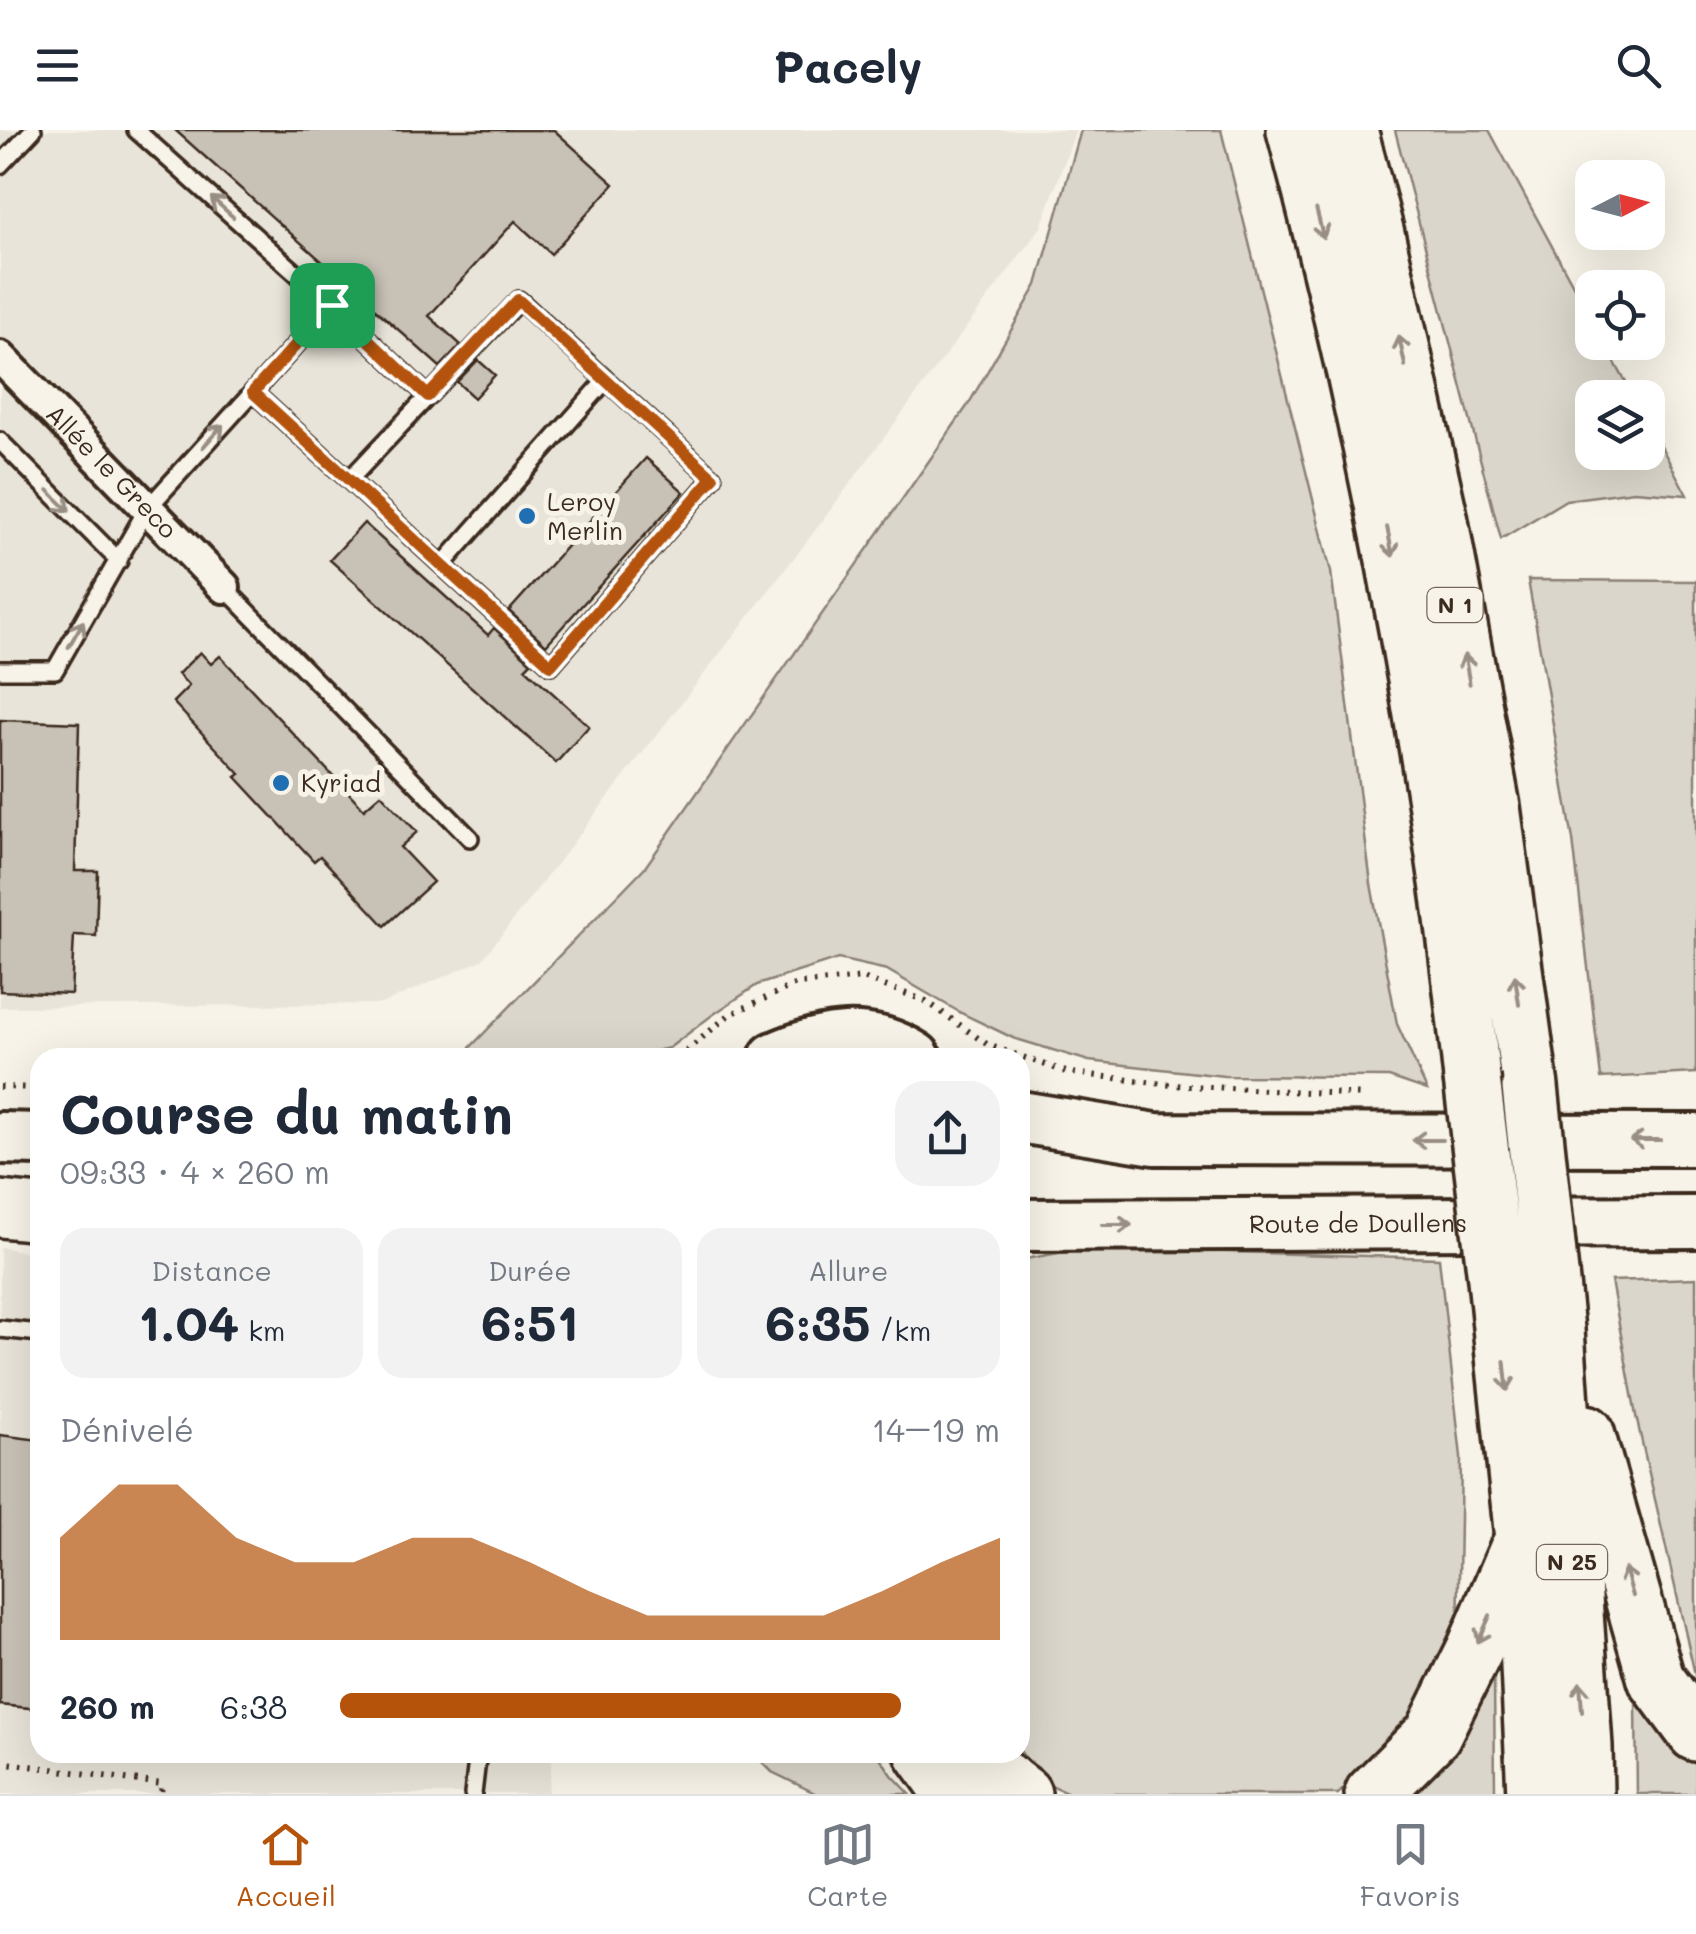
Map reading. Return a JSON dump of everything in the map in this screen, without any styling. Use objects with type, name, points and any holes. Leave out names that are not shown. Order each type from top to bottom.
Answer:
[{"type":"highway","name":"N 1","points":[[1296,130],[1375,466],[1417,686],[1449,890],[1472,1078]]},
{"type":"highway","name":"N 1","points":[[1349,130],[1439,516],[1492,807],[1530,1087]]},
{"type":"highway","name":"N 25","points":[[1472,1078],[1522,1539],[1535,1794]]},
{"type":"highway","name":"N 25","points":[[1530,1087],[1556,1330],[1584,1794]]},
{"type":"highway","points":[[0,1208],[30,1212]]},
{"type":"highway","points":[[1556,1330],[1656,1678],[1696,1733]]},
{"type":"highway","points":[[1372,1794],[1433,1734],[1522,1539]]},
{"type":"highway","points":[[932,1763],[956,1794]]},
{"type":"highway","points":[[985,1763],[1022,1794]]},
{"type":"main road","points":[[798,1048],[817,1040],[860,1038],[895,1048]]},
{"type":"main road","points":[[1030,1119],[1155,1140],[1696,1140]]},
{"type":"main road","points":[[0,1138],[30,1139]]},
{"type":"main road","points":[[0,1196],[30,1196]]},
{"type":"main road","name":"Route de Doullens","points":[[1030,1225],[1696,1222]]},
{"type":"street","name":"Allée le Greco","points":[[0,357],[224,586]]},
{"type":"lane","points":[[0,164],[32,130]]},
{"type":"lane","points":[[136,130],[428,396]]},
{"type":"lane","points":[[253,392],[349,480],[443,564],[551,665],[713,478],[518,300],[349,480]]},
{"type":"lane","points":[[0,670],[55,670],[148,508],[332,305]]},
{"type":"lane","points":[[443,564],[606,380]]},
{"type":"lane","points":[[0,441],[118,561]]},
{"type":"lane","points":[[224,586],[470,838]]},
{"type":"lane","points":[[0,1329],[30,1332]]},
{"type":"lane","points":[[474,1794],[477,1763]]},
{"type":"path","points":[[690,1048],[729,1016],[796,984],[863,978],[926,1002],[997,1048]]},
{"type":"path","points":[[1030,1060],[1066,1072],[1171,1085],[1374,1095]]},
{"type":"path","points":[[0,1088],[30,1088]]},
{"type":"path","points":[[0,1762],[162,1784],[161,1794]]},
{"type":"shaded area","points":[[0,130],[1076,130],[1041,227],[808,540],[482,960],[381,1004],[0,1007]]},
{"type":"shaded area","points":[[1081,130],[1221,130],[1331,572],[1371,884],[1397,1024],[1427,1090],[1389,1077],[1224,1076],[1089,1061],[1013,1038],[887,970],[838,959],[757,985],[669,1048],[470,1048],[646,866],[968,405],[1037,285]]},
{"type":"shaded area","points":[[1395,130],[1489,130],[1575,289],[1575,360],[1613,360],[1625,380],[1575,380],[1575,470],[1665,470],[1665,454],[1687,495],[1634,491],[1566,500],[1501,539]]},
{"type":"shaded area","points":[[1528,580],[1696,581],[1696,1073],[1601,1078],[1573,840]]},
{"type":"shaded area","points":[[0,1247],[30,1253],[30,1763],[552,1763],[548,1794],[0,1794]]},
{"type":"shaded area","points":[[1086,1248],[1439,1258],[1461,1457],[1458,1640],[1405,1728],[1338,1794],[1071,1794],[1044,1782],[1029,1763],[1030,1258]]},
{"type":"shaded area","points":[[1696,1278],[1696,1679],[1636,1416],[1611,1281]]},
{"type":"shaded area","points":[[1494,1677],[1495,1794],[1408,1794],[1463,1728]]},
{"type":"shaded area","points":[[1636,1702],[1696,1764],[1696,1794],[1637,1794]]},
{"type":"shaded area","points":[[763,1763],[884,1763],[910,1794],[817,1794],[772,1772]]},
{"type":"building","points":[[175,130],[554,130],[614,184],[551,254],[515,221],[429,316],[461,345],[440,367]]},
{"type":"building","points":[[478,360],[495,375],[474,398],[457,382]]},
{"type":"building","points":[[646,458],[684,492],[546,645],[509,611]]},
{"type":"building","points":[[364,523],[488,635],[494,628],[531,662],[525,668],[589,726],[556,763],[330,560]]},
{"type":"building","points":[[200,652],[211,664],[220,656],[364,809],[381,794],[417,832],[400,847],[433,882],[385,926],[320,856],[314,861],[173,702],[189,686],[178,674]]},
{"type":"building","points":[[0,720],[79,723],[75,871],[98,871],[96,936],[74,935],[71,994],[0,991]]},
{"type":"building","points":[[0,1435],[30,1439],[30,1708],[0,1705]]},
{"type":"place","name":"Leroy Merlin","points":[[527,516]]},
{"type":"place","name":"Kyriad","points":[[281,783]]},
{"type":"route","points":[[518,300],[713,478],[551,665],[253,392],[332,305],[428,396],[518,300]]}]
